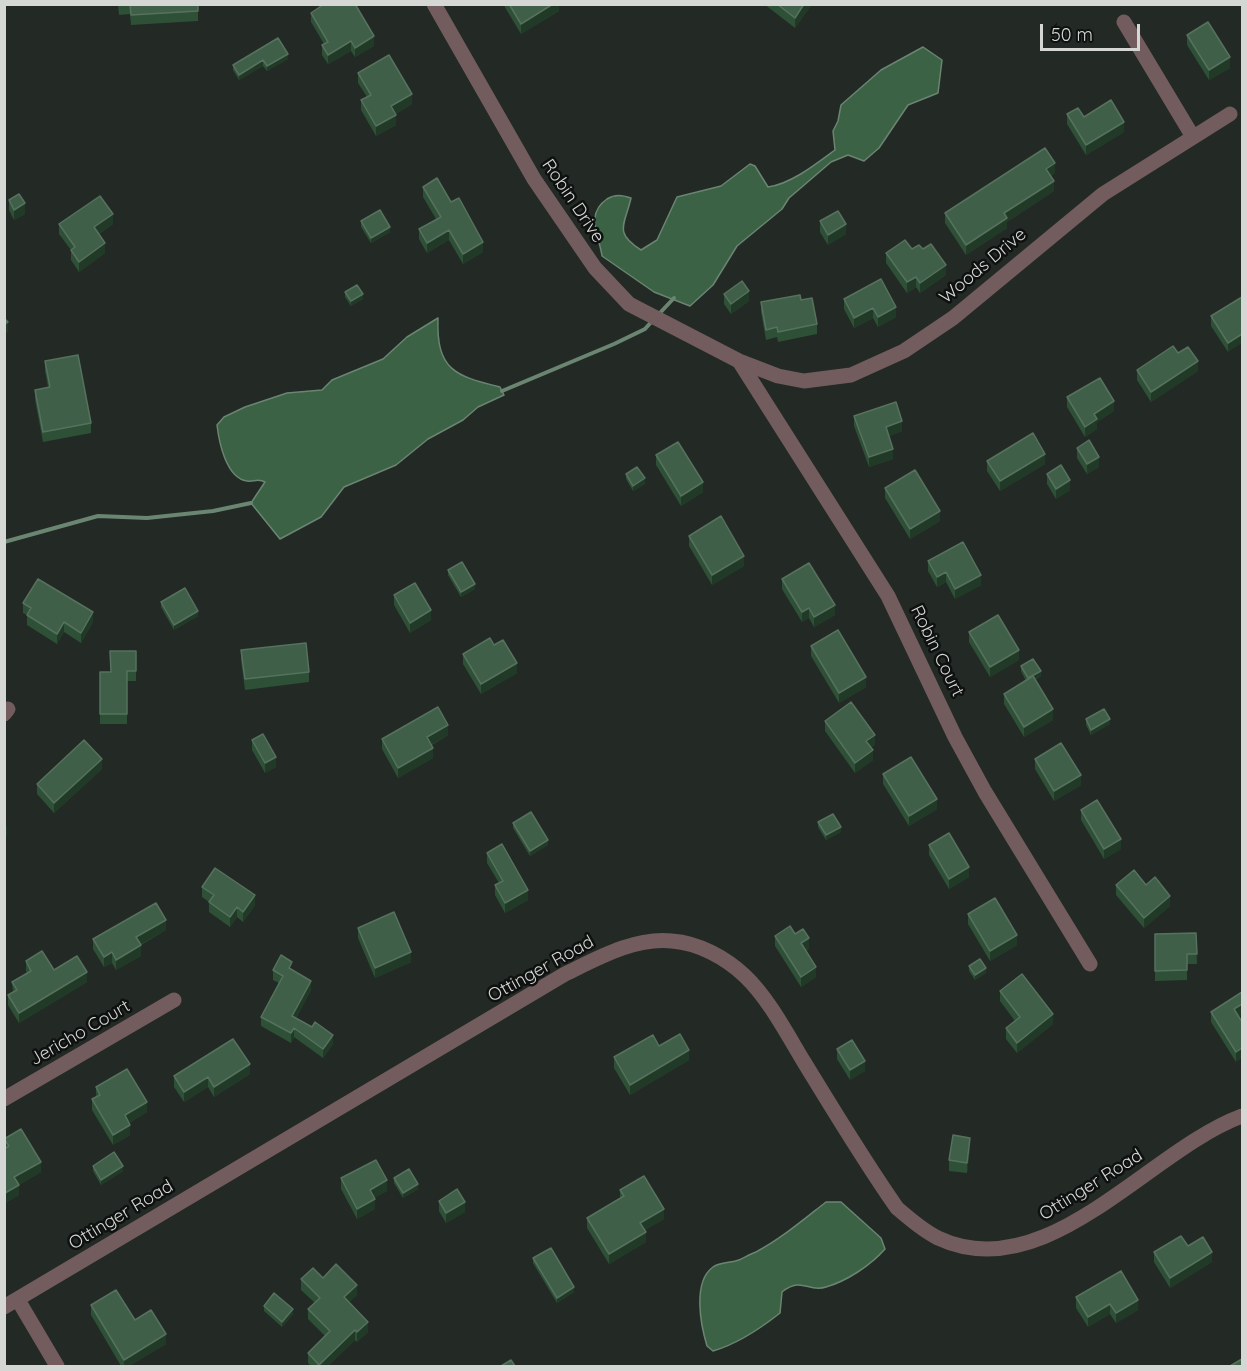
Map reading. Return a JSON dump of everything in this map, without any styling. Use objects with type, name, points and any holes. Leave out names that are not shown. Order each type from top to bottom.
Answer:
[{"type":"street","name":"Robin Drive","points":[[434,4],[534,179],[595,268],[629,304],[739,361]]},
{"type":"street","points":[[1124,22],[1193,137]]},
{"type":"street","name":"Woods Drive","points":[[739,361],[778,376],[804,381],[850,375],[885,361],[953,318],[1103,194],[1230,114]]},
{"type":"street","name":"Robin Court","points":[[739,361],[888,596],[955,737],[980,783],[1090,964]]},
{"type":"street","name":"Ottinger Road","points":[[11,1304],[565,974],[628,946],[651,941],[673,941],[697,946],[715,954],[746,977],[790,1039],[897,1209],[922,1229],[947,1241],[972,1247],[1006,1249],[1049,1235],[1211,1130],[1242,1116]]},
{"type":"street","name":"Jericho Court","points":[[4,1099],[174,1000]]},
{"type":"street","points":[[11,1304],[57,1366]]},
{"type":"shaded area","points":[[923,47],[942,60],[938,93],[908,105],[879,148],[864,161],[848,155],[831,162],[789,198],[782,209],[737,246],[713,285],[690,306],[654,292],[602,256],[595,218],[600,205],[607,199],[619,195],[631,198],[623,227],[624,233],[632,244],[641,250],[657,240],[677,197],[721,186],[750,164],[755,166],[768,187],[786,182],[835,150],[833,131],[838,121],[841,105],[881,70]]},
{"type":"shaded area","points":[[438,318],[441,349],[451,368],[471,379],[500,387],[504,395],[478,407],[463,420],[428,439],[396,465],[344,487],[321,517],[280,539],[251,503],[265,482],[247,481],[234,473],[225,458],[217,425],[224,417],[245,407],[287,393],[322,390],[332,380],[383,359],[407,337]]},
{"type":"shaded area","points":[[826,1202],[841,1202],[881,1238],[885,1249],[873,1261],[842,1281],[820,1288],[800,1285],[789,1287],[782,1292],[780,1313],[748,1335],[713,1351],[707,1346],[700,1305],[700,1293],[706,1274],[716,1265],[739,1260],[766,1247]]},
{"type":"building","points":[[130,4],[198,4],[198,11],[131,15]]},
{"type":"building","points":[[324,4],[355,4],[374,36],[355,48],[351,41],[328,55],[322,45],[328,42],[311,13]]},
{"type":"building","points":[[509,4],[553,4],[521,24]]},
{"type":"building","points":[[777,4],[804,4],[795,18]]},
{"type":"building","points":[[1208,22],[1230,57],[1209,70],[1187,35]]},
{"type":"building","points":[[278,38],[288,54],[267,66],[263,60],[239,75],[233,65]]},
{"type":"building","points":[[389,55],[412,94],[391,106],[396,115],[376,126],[361,100],[371,95],[358,73]]},
{"type":"building","points":[[1111,100],[1124,122],[1086,145],[1067,114],[1078,108],[1084,117]]},
{"type":"building","points":[[1045,148],[1055,163],[1046,169],[1054,181],[1004,213],[1007,218],[966,245],[945,213]]},
{"type":"building","points":[[437,178],[451,202],[459,198],[483,242],[463,254],[449,230],[427,243],[419,229],[441,217],[423,187]]},
{"type":"building","points":[[19,194],[25,203],[14,210],[9,200]]},
{"type":"building","points":[[100,196],[113,214],[94,227],[105,243],[79,262],[71,250],[75,247],[59,224]]},
{"type":"building","points":[[380,210],[390,227],[371,238],[361,221]]},
{"type":"building","points":[[838,211],[846,224],[828,235],[820,221]]},
{"type":"building","points":[[905,240],[912,249],[919,245],[923,249],[931,244],[946,265],[920,283],[916,277],[907,282],[886,253]]},
{"type":"building","points":[[881,279],[896,307],[878,317],[873,308],[854,318],[844,299]]},
{"type":"building","points":[[742,281],[749,291],[731,304],[724,294]]},
{"type":"building","points":[[357,285],[363,294],[351,301],[345,292]]},
{"type":"building","points":[[800,295],[801,300],[812,298],[817,324],[778,332],[777,327],[766,330],[761,302]]},
{"type":"building","points":[[1242,297],[1242,334],[1228,343],[1211,316]]},
{"type":"building","points":[[1173,346],[1178,353],[1188,347],[1198,361],[1151,392],[1137,370]]},
{"type":"building","points":[[78,355],[91,423],[43,432],[35,390],[50,387],[45,361]]},
{"type":"building","points":[[1100,378],[1114,401],[1094,414],[1097,419],[1085,427],[1067,397]]},
{"type":"building","points":[[896,402],[902,421],[886,427],[893,449],[869,457],[854,416]]},
{"type":"building","points":[[1033,433],[1045,454],[1000,481],[987,461]]},
{"type":"building","points":[[1089,440],[1099,457],[1087,464],[1077,448]]},
{"type":"building","points":[[678,442],[703,482],[681,496],[656,455]]},
{"type":"building","points":[[1061,465],[1070,480],[1056,489],[1047,474]]},
{"type":"building","points":[[637,467],[645,478],[633,486],[626,474]]},
{"type":"building","points":[[915,470],[940,511],[910,529],[885,488]]},
{"type":"building","points":[[721,516],[744,556],[712,575],[689,536]]},
{"type":"building","points":[[963,542],[981,575],[955,589],[946,572],[937,577],[928,561]]},
{"type":"building","points":[[462,562],[475,584],[461,592],[448,570]]},
{"type":"building","points":[[809,563],[835,605],[814,617],[809,608],[802,612],[782,579]]},
{"type":"building","points":[[38,579],[93,612],[81,633],[64,622],[57,634],[27,615],[31,608],[23,603]]},
{"type":"building","points":[[415,583],[431,610],[410,623],[394,595]]},
{"type":"building","points":[[185,588],[198,611],[174,625],[161,602]]},
{"type":"building","points":[[998,615],[1019,650],[990,667],[969,632]]},
{"type":"building","points":[[838,630],[866,677],[839,693],[811,646]]},
{"type":"building","points":[[490,638],[494,645],[503,640],[517,663],[481,684],[463,654]]},
{"type":"building","points":[[306,643],[309,672],[245,679],[241,650]]},
{"type":"building","points":[[110,651],[136,651],[136,671],[127,671],[127,714],[100,714],[100,672],[111,672]]},
{"type":"building","points":[[1033,659],[1041,671],[1028,678],[1021,666]]},
{"type":"building","points":[[1033,676],[1053,709],[1024,727],[1004,694]]},
{"type":"building","points":[[851,702],[875,735],[866,741],[873,750],[855,763],[825,721]]},
{"type":"building","points":[[438,707],[448,725],[427,737],[433,748],[398,768],[382,739]]},
{"type":"building","points":[[1104,709],[1110,719],[1091,730],[1086,719]]},
{"type":"building","points":[[263,734],[276,757],[265,763],[252,740]]},
{"type":"building","points":[[84,740],[102,759],[54,803],[37,784]]},
{"type":"building","points":[[1061,743],[1081,775],[1054,791],[1035,759]]},
{"type":"building","points":[[911,757],[937,799],[909,816],[883,774]]},
{"type":"building","points":[[1097,800],[1121,839],[1104,849],[1081,810]]},
{"type":"building","points":[[531,812],[548,840],[530,851],[513,823]]},
{"type":"building","points":[[833,814],[841,827],[826,835],[818,822]]},
{"type":"building","points":[[949,833],[969,867],[949,879],[929,845]]},
{"type":"building","points":[[502,844],[528,890],[505,903],[495,885],[503,881],[487,853]]},
{"type":"building","points":[[215,868],[255,895],[243,912],[237,907],[230,917],[209,902],[214,895],[202,887]]},
{"type":"building","points":[[1134,870],[1146,885],[1155,877],[1170,896],[1144,918],[1116,885]]},
{"type":"building","points":[[995,898],[1017,935],[990,951],[968,914]]},
{"type":"building","points":[[156,903],[166,920],[136,937],[141,945],[116,960],[112,952],[104,957],[93,939]]},
{"type":"building","points":[[394,912],[411,952],[375,968],[358,928]]},
{"type":"building","points":[[790,926],[795,934],[803,929],[809,938],[801,943],[816,967],[801,977],[775,936]]},
{"type":"building","points":[[1196,933],[1197,954],[1187,954],[1187,970],[1155,971],[1155,934]]},
{"type":"building","points":[[42,951],[54,970],[77,956],[87,972],[19,1013],[8,995],[17,990],[12,982],[31,971],[26,961]]},
{"type":"building","points":[[281,955],[292,962],[289,968],[311,981],[292,1016],[312,1027],[315,1022],[333,1035],[323,1049],[294,1028],[291,1033],[261,1017],[283,976],[273,970]]},
{"type":"building","points":[[980,959],[986,968],[975,975],[969,966]]},
{"type":"building","points":[[1022,974],[1053,1014],[1017,1043],[1006,1028],[1020,1017],[1000,991]]},
{"type":"building","points":[[1242,992],[1242,1004],[1234,1009],[1242,1022],[1242,1048],[1236,1052],[1211,1012]]},
{"type":"building","points":[[680,1034],[689,1050],[630,1085],[614,1057],[653,1035],[659,1046]]},
{"type":"building","points":[[233,1039],[250,1064],[214,1087],[208,1077],[184,1092],[174,1076]]},
{"type":"building","points":[[852,1040],[865,1061],[850,1070],[837,1049]]},
{"type":"building","points":[[127,1069],[147,1102],[125,1115],[130,1125],[113,1135],[92,1099],[100,1095],[96,1087]]},
{"type":"building","points":[[21,1129],[41,1162],[14,1177],[19,1185],[5,1193],[4,1149],[9,1146],[4,1139]]},
{"type":"building","points":[[953,1135],[970,1138],[967,1163],[949,1160]]},
{"type":"building","points":[[114,1152],[123,1166],[101,1180],[93,1166]]},
{"type":"building","points":[[376,1160],[387,1180],[370,1190],[375,1199],[357,1209],[341,1178]]},
{"type":"building","points":[[409,1169],[418,1184],[403,1193],[394,1178]]},
{"type":"building","points":[[644,1176],[664,1209],[640,1223],[646,1232],[609,1254],[587,1218],[624,1196],[620,1190]]},
{"type":"building","points":[[457,1189],[465,1202],[446,1213],[439,1201]]},
{"type":"building","points":[[1181,1236],[1188,1246],[1203,1237],[1212,1252],[1170,1278],[1154,1252]]},
{"type":"building","points":[[551,1248],[574,1287],[557,1298],[533,1258]]},
{"type":"building","points":[[336,1264],[357,1285],[344,1297],[368,1322],[357,1332],[355,1330],[319,1365],[308,1353],[330,1331],[308,1309],[320,1298],[301,1279],[313,1268],[323,1278]]},
{"type":"building","points":[[1121,1271],[1138,1300],[1116,1313],[1110,1304],[1088,1317],[1076,1297]]},
{"type":"building","points":[[116,1290],[135,1320],[151,1310],[166,1334],[124,1360],[91,1305]]},
{"type":"building","points":[[274,1293],[293,1309],[282,1322],[264,1306]]},
{"type":"building","points":[[1242,1359],[1242,1366],[1230,1366]]},
{"type":"building","points":[[511,1360],[515,1366],[501,1366]]},
{"type":"waterway","points":[[658,315],[674,298]]},
{"type":"waterway","points":[[502,391],[614,344],[645,329],[653,320]]},
{"type":"waterway","points":[[4,542],[98,516],[147,518],[213,511],[251,503]]}]
